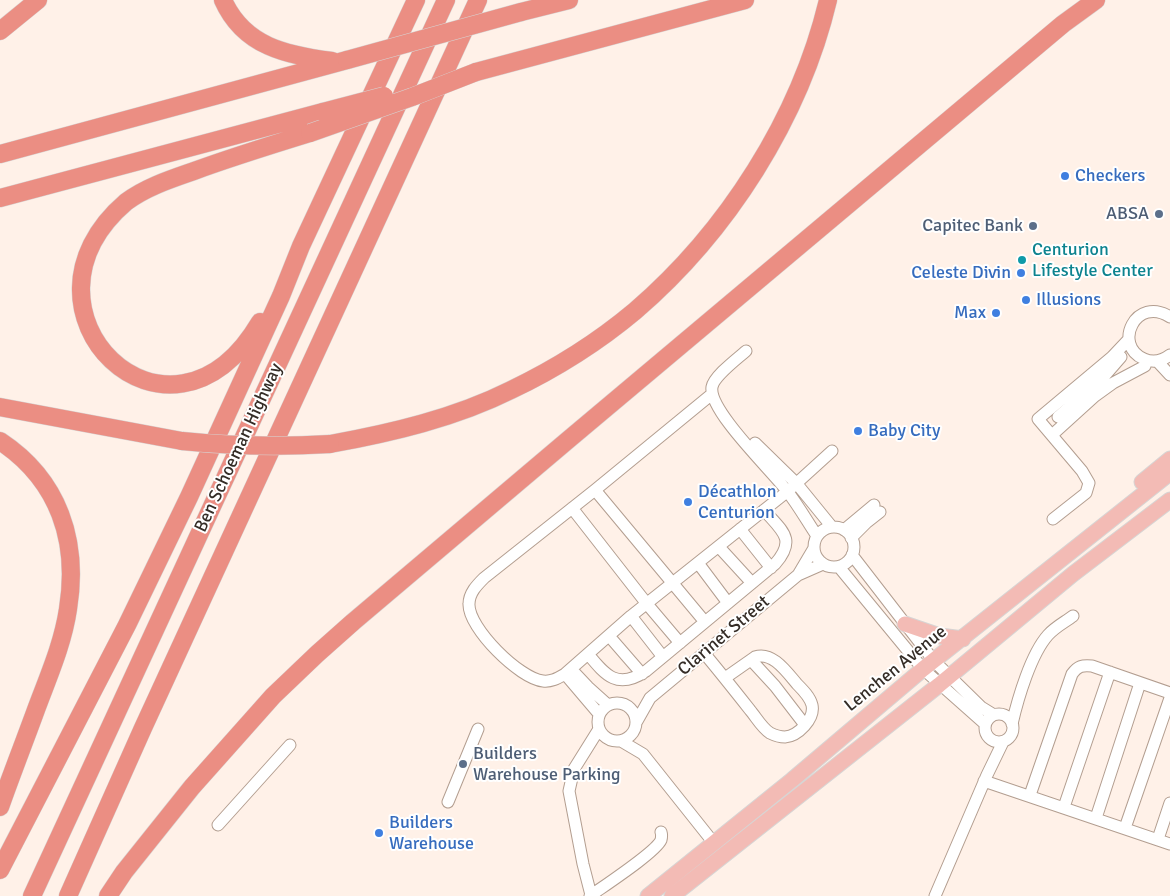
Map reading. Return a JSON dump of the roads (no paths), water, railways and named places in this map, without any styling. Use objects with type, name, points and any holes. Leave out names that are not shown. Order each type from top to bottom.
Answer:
[{"type":"highway","points":[[0,31],[38,0]]},
{"type":"highway","points":[[223,0],[227,9],[241,26],[256,40],[286,53],[345,61]]},
{"type":"highway","points":[[394,45],[404,0]]},
{"type":"highway","points":[[0,870],[132,617],[265,331],[301,246],[416,0]]},
{"type":"highway","name":"Ben Schoeman Highway","points":[[32,896],[446,0]]},
{"type":"highway","name":"Ben Schoeman Highway","points":[[68,896],[143,728],[478,0]]},
{"type":"highway","points":[[426,114],[489,0]]},
{"type":"highway","points":[[0,154],[567,0]]},
{"type":"highway","points":[[0,198],[746,0]]},
{"type":"highway","points":[[0,407],[182,441],[218,445],[288,447],[330,444],[407,428],[461,411],[510,391],[558,365],[635,311],[698,248],[730,208],[762,159],[794,101],[821,28],[828,0]]},
{"type":"highway","points":[[108,896],[124,872],[192,787],[273,696],[324,648],[1048,36],[1096,0]]},
{"type":"highway","points":[[301,246],[259,325],[244,345],[229,360],[210,374],[197,380],[179,385],[164,385],[148,383],[118,371],[106,363],[94,350],[85,337],[80,325],[74,292],[77,265],[90,238],[114,212],[128,201],[170,180],[412,97],[476,72]]},
{"type":"highway","points":[[0,441],[26,461],[40,476],[51,493],[67,536],[71,582],[68,610],[54,662],[0,806]]},
{"type":"main road","points":[[1099,528],[1115,505],[1170,459]]},
{"type":"main road","name":"Lenchen Avenue","points":[[648,896],[792,780],[928,665],[1170,473]]},
{"type":"main road","points":[[672,896],[944,681],[1073,574],[1170,500]]},
{"type":"main road","points":[[905,624],[931,634],[963,639]]},
{"type":"street","points":[[1058,417],[1101,380],[1122,356],[1131,327],[1138,317],[1150,312],[1168,313]]},
{"type":"street","points":[[1127,342],[1136,354],[1170,375]]},
{"type":"street","points":[[1053,519],[1086,493],[1089,483],[1082,471],[1038,419],[1127,342]]},
{"type":"street","points":[[746,351],[717,378],[712,385],[712,394],[734,429],[832,527],[848,534],[854,548],[852,555],[847,562],[833,567],[823,564],[815,554],[814,548],[817,536],[822,531],[832,527]]},
{"type":"street","points":[[1052,435],[1095,396],[1113,383],[1170,355]]},
{"type":"street","points":[[1101,380],[1114,373],[1151,363]]},
{"type":"street","points":[[712,394],[484,578],[472,592],[469,604],[477,627],[501,654],[521,672],[533,679],[544,682],[553,681],[568,671],[631,616],[792,487],[832,451]]},
{"type":"street","points":[[792,487],[817,536]]},
{"type":"street","points":[[595,490],[705,622]]},
{"type":"street","points":[[572,508],[680,643]]},
{"type":"street","points":[[848,534],[866,523],[877,509]]},
{"type":"street","points":[[588,654],[603,672],[618,680],[628,680],[642,674],[663,657],[771,568],[784,554],[786,539],[764,510]]},
{"type":"street","points":[[740,529],[771,568]]},
{"type":"street","points":[[719,546],[752,583]]},
{"type":"street","name":"Clarinet Street","points":[[798,575],[814,548]]},
{"type":"street","points":[[852,555],[905,624],[928,665]]},
{"type":"street","points":[[698,563],[728,603]]},
{"type":"street","name":"Clarinet Street","points":[[608,705],[621,703],[627,705],[650,698],[798,575],[823,564]]},
{"type":"street","points":[[839,566],[928,665],[985,724]]},
{"type":"street","points":[[631,616],[663,657]]},
{"type":"street","points":[[935,896],[1003,742],[1012,734],[1012,724],[1019,695],[1037,651],[1052,630],[1073,616]]},
{"type":"street","points":[[609,636],[642,674]]},
{"type":"street","points":[[704,653],[771,733],[786,737],[809,722],[812,716],[810,699],[789,674],[768,656],[760,655],[725,678]]},
{"type":"street","points":[[752,660],[805,725]]},
{"type":"street","points":[[1030,795],[1072,674],[1077,667],[1083,665],[1092,666],[1170,693]]},
{"type":"street","points":[[568,671],[608,705],[600,714],[598,720],[605,738],[616,741],[642,754],[713,842]]},
{"type":"street","points":[[568,671],[600,714]]},
{"type":"street","points":[[1064,807],[1110,672]]},
{"type":"street","points":[[944,681],[981,707],[1008,718],[1012,724]]},
{"type":"street","points":[[1096,818],[1140,682]]},
{"type":"street","points":[[1003,742],[990,739],[985,732],[985,724],[990,717],[998,715],[1019,695]]},
{"type":"street","name":"Clarinet Street","points":[[616,741],[629,738],[650,698]]},
{"type":"street","points":[[1125,828],[1170,698]]},
{"type":"street","points":[[627,705],[632,709],[637,724],[642,754]]},
{"type":"street","points":[[448,802],[478,729]]},
{"type":"street","points":[[600,729],[574,769],[569,790],[591,896],[656,846],[660,841],[661,832]]},
{"type":"street","points":[[986,778],[990,739]]},
{"type":"street","points":[[585,752],[616,741]]},
{"type":"street","points":[[218,825],[290,745]]},
{"type":"street","points":[[986,778],[1170,844]]},
{"type":"street","points":[[1158,840],[1170,803]]},
{"type":"place","name":"Checkers","points":[[1065,176]]},
{"type":"place","name":"ABSA","points":[[1159,214]]},
{"type":"place","name":"Capitec Bank","points":[[1033,226]]},
{"type":"place","name":"Centurion Lifestyle Center","points":[[1022,260]]},
{"type":"place","name":"Celeste Divin","points":[[1021,273]]},
{"type":"place","name":"Illusions","points":[[1026,300]]},
{"type":"place","name":"Max","points":[[996,313]]},
{"type":"place","name":"Baby City","points":[[858,431]]},
{"type":"place","name":"Décathlon Centurion","points":[[688,502]]},
{"type":"place","name":"Builders Warehouse Parking","points":[[463,764]]},
{"type":"place","name":"Builders Warehouse","points":[[379,833]]}]
